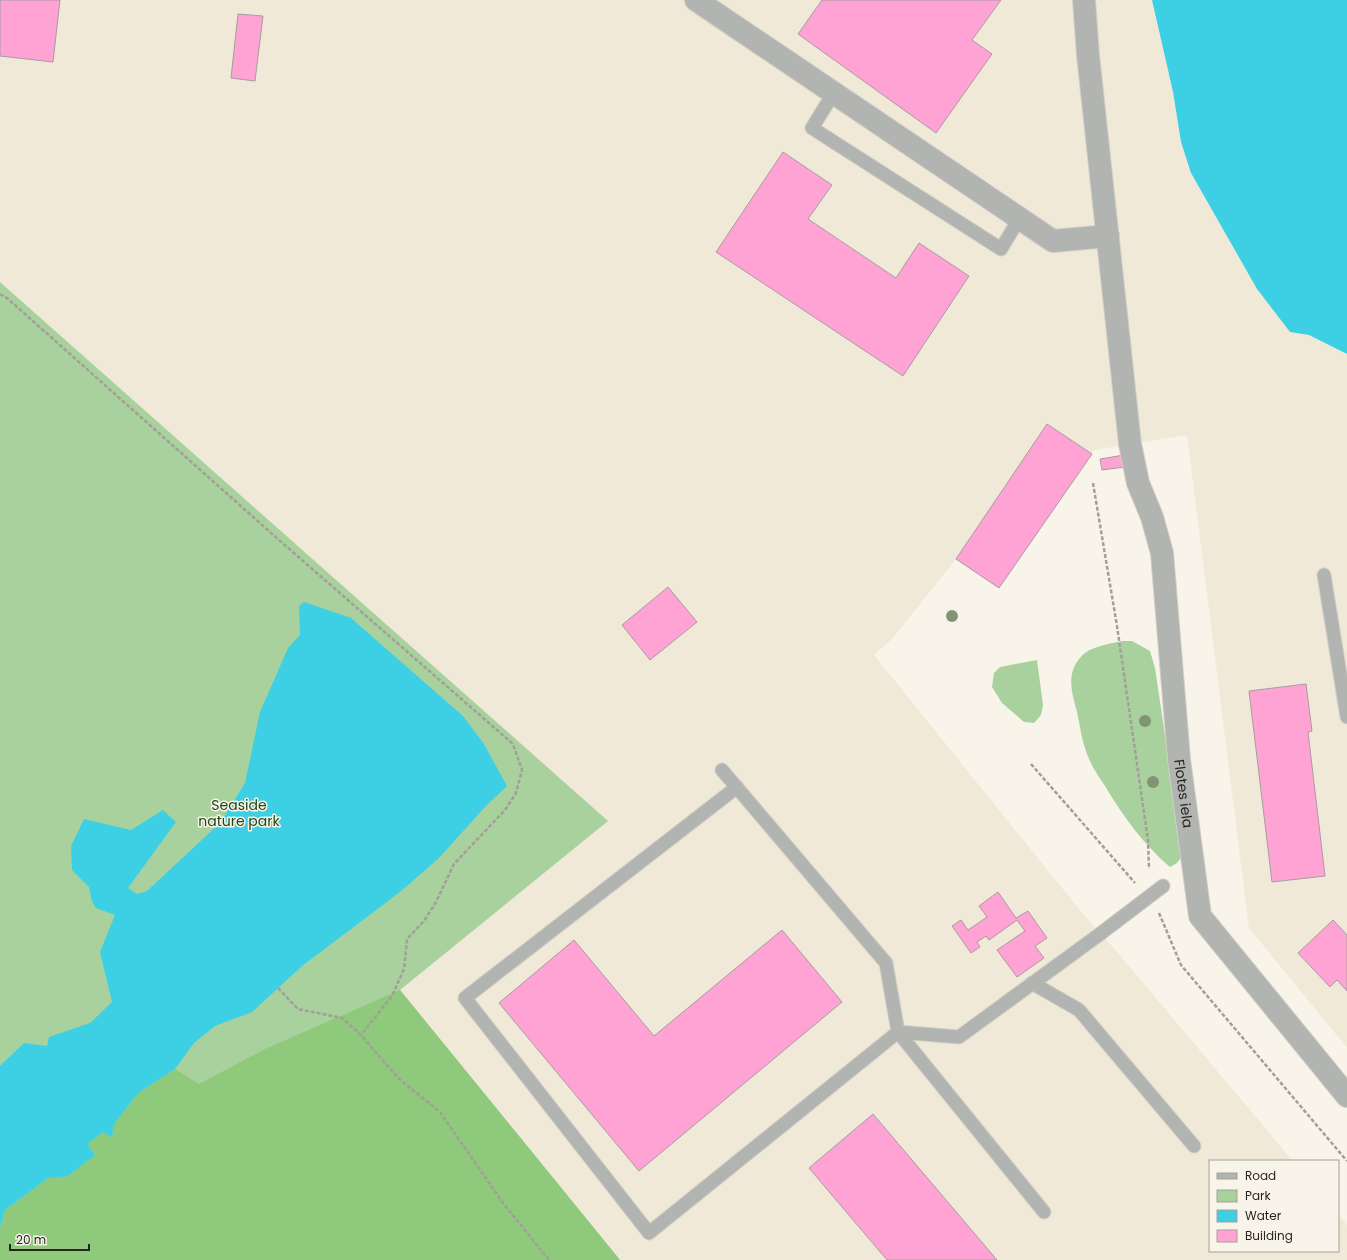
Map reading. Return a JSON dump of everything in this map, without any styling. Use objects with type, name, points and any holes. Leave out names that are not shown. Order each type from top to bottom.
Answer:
[{"type":"street","points":[[696,0],[833,94],[1053,241],[1108,236]]},
{"type":"street","name":"Flotes iela","points":[[1084,0],[1088,63],[1130,444],[1138,482],[1152,517],[1162,553],[1179,759],[1200,916],[1347,1096]]},
{"type":"lane","points":[[833,94],[812,128],[1001,249],[1019,219]]},
{"type":"lane","points":[[1324,575],[1347,716]]},
{"type":"lane","points":[[722,770],[886,963],[898,1032],[1044,1212]]},
{"type":"lane","points":[[737,787],[466,998],[649,1233],[898,1032],[959,1036],[1148,898],[1162,886]]},
{"type":"lane","points":[[1032,983],[1079,1010],[1194,1146]]},
{"type":"path","points":[[0,294],[372,622],[513,744],[522,770],[516,793],[505,810],[454,864],[436,902],[424,921],[407,939],[404,969],[392,996],[361,1034]]},
{"type":"path","points":[[1093,483],[1148,840],[1149,868]]},
{"type":"path","points":[[1031,764],[1158,910],[1181,965],[1347,1161]]},
{"type":"path","points":[[278,988],[298,1009],[342,1018],[361,1034],[399,1079],[440,1112],[503,1203],[549,1260]]},
{"type":"shaded area","points":[[0,0],[1152,0],[1173,92],[1181,142],[1191,173],[1257,289],[1290,332],[1309,335],[1347,354],[1347,1048],[1249,928],[1187,435],[1094,450],[999,588],[956,559],[893,638],[874,655],[1083,914],[1118,953],[1292,1160],[1209,1160],[1209,1252],[1339,1252],[1339,1215],[1347,1225],[1347,1260],[620,1260],[400,990],[607,821],[0,282]]},
{"type":"green space","name":"Seaside nature park","points":[[0,282],[608,821],[400,990],[620,1260],[0,1260]]},
{"type":"green space","points":[[1123,641],[1132,641],[1150,651],[1155,668],[1182,856],[1177,863],[1170,867],[1151,849],[1134,829],[1095,770],[1082,739],[1073,696],[1071,681],[1072,673],[1074,666],[1085,653],[1093,648]]},
{"type":"green space","points":[[1037,660],[1043,705],[1041,715],[1034,723],[1024,722],[1002,703],[992,687],[994,673],[1000,667]]},
{"type":"green space","points":[[400,990],[620,1260],[0,1260],[0,1228],[5,1210],[48,1178],[68,1176],[95,1155],[87,1144],[103,1132],[112,1138],[114,1124],[138,1093],[175,1069],[199,1084],[265,1049]]},
{"type":"water","points":[[1152,0],[1347,0],[1347,354],[1309,335],[1290,332],[1257,289],[1191,173],[1181,142],[1173,92]]},
{"type":"water","points":[[304,602],[351,618],[463,716],[484,744],[507,786],[485,807],[438,859],[400,892],[302,966],[252,1012],[215,1026],[194,1043],[175,1069],[138,1093],[114,1124],[112,1138],[103,1132],[87,1144],[95,1155],[68,1176],[48,1178],[5,1210],[0,1228],[0,1066],[24,1043],[47,1046],[49,1037],[90,1023],[112,1002],[100,952],[115,915],[96,908],[92,902],[89,887],[72,870],[71,846],[84,819],[131,830],[163,810],[176,822],[128,888],[137,894],[147,891],[220,823],[245,783],[260,712],[288,648],[300,635],[299,606]]},
{"type":"building","points":[[0,0],[60,0],[53,62],[0,56]]},
{"type":"building","points":[[822,0],[1001,0],[972,40],[992,54],[936,133],[798,34]]},
{"type":"building","points":[[238,14],[263,16],[255,81],[231,78]]},
{"type":"building","points":[[783,152],[832,185],[808,219],[896,278],[919,243],[969,276],[903,376],[716,252]]},
{"type":"building","points":[[1047,424],[1092,454],[999,588],[956,559]]},
{"type":"building","points":[[1124,455],[1125,467],[1102,470],[1100,459]]},
{"type":"building","points":[[668,587],[697,622],[650,660],[622,625]]},
{"type":"building","points":[[1306,684],[1312,731],[1308,732],[1325,876],[1272,882],[1249,691]]},
{"type":"building","points":[[998,892],[1016,918],[1028,911],[1047,938],[1035,946],[1044,958],[1017,977],[997,950],[1025,931],[1017,920],[989,940],[986,936],[977,942],[980,947],[971,953],[952,926],[961,920],[968,930],[987,917],[979,906]]},
{"type":"building","points":[[1333,920],[1347,935],[1347,991],[1337,980],[1330,987],[1298,953]]},
{"type":"building","points":[[782,930],[842,1002],[639,1171],[499,1003],[574,940],[654,1036]]},
{"type":"building","points":[[873,1114],[997,1260],[887,1260],[809,1168]]}]
